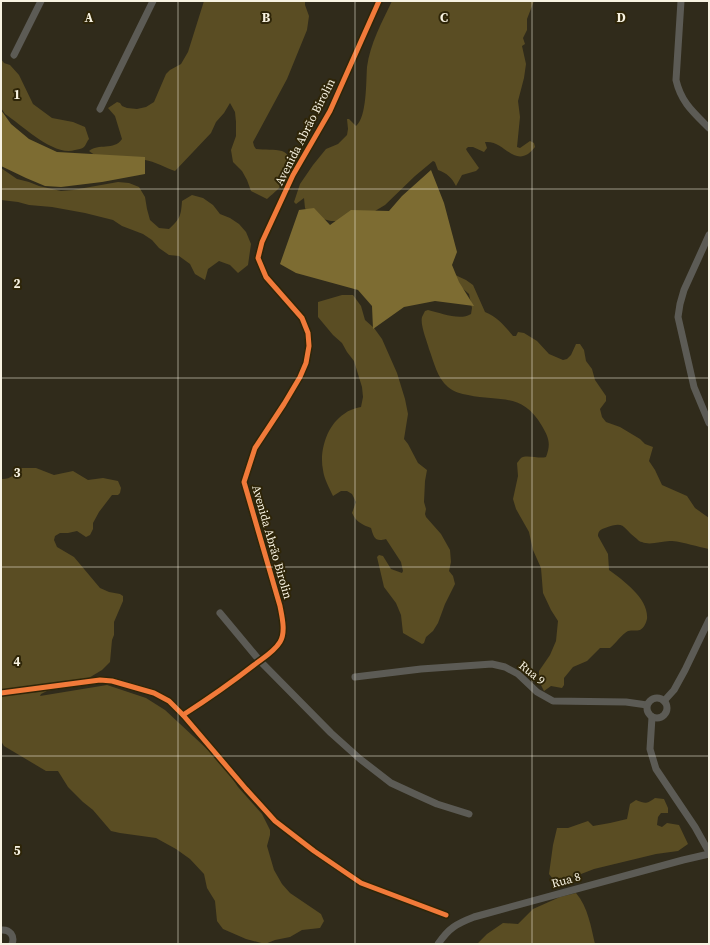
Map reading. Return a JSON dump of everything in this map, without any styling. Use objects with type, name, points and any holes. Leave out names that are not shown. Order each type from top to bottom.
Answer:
[{"type":"street","points":[[14,55],[41,1]]},
{"type":"street","points":[[100,109],[153,1]]},
{"type":"street","name":"Avenida Abrão Birolin","points":[[183,715],[260,661],[274,650],[281,641],[283,631],[280,606],[244,482],[255,448],[300,377],[306,363],[309,346],[308,333],[302,318],[266,277],[258,258],[262,242],[293,175],[330,110],[379,1]]},
{"type":"street","points":[[681,1],[676,80],[679,91],[688,107],[709,128]]},
{"type":"street","points":[[709,235],[684,290],[678,317],[694,387],[709,422]]},
{"type":"street","points":[[220,613],[260,661],[331,733],[360,759],[391,783],[437,804],[469,814]]},
{"type":"street","points":[[664,701],[674,690],[709,620]]},
{"type":"street","name":"Rua 9","points":[[355,677],[421,669],[492,664],[505,667],[518,674],[536,692],[553,701],[626,702],[647,705]]},
{"type":"street","points":[[1,693],[100,680],[112,681],[154,693],[170,701],[275,821],[361,883],[446,915]]},
{"type":"street","points":[[654,698],[664,701],[667,709],[664,715],[659,718],[652,717],[647,712],[648,702],[654,698]]},
{"type":"street","points":[[652,717],[650,750],[656,769],[695,827],[709,853]]},
{"type":"street","name":"Rua 8","points":[[438,944],[447,932],[461,922],[474,917],[709,853]]},
{"type":"street","points":[[1,930],[4,929],[12,934],[14,943]]},
{"type":"shaded area","points":[[204,1],[305,1],[309,16],[307,30],[287,79],[253,142],[256,149],[284,152],[289,157],[291,164],[285,181],[267,199],[251,191],[242,171],[233,162],[231,150],[236,136],[236,122],[235,112],[230,103],[216,122],[211,133],[175,171],[149,161],[102,157],[89,151],[97,147],[115,145],[122,139],[115,116],[108,108],[117,102],[127,108],[137,109],[146,107],[154,102],[166,74],[181,64],[188,52]]},
{"type":"shaded area","points":[[392,1],[534,1],[527,19],[527,30],[523,38],[525,44],[522,46],[526,64],[518,101],[520,117],[517,147],[520,148],[530,141],[534,143],[535,147],[528,154],[517,156],[491,142],[485,142],[487,148],[484,152],[473,147],[468,147],[466,149],[467,151],[479,168],[476,171],[462,175],[456,186],[449,176],[438,170],[435,162],[433,161],[385,205],[375,211],[338,221],[319,218],[307,211],[305,208],[304,198],[296,204],[294,202],[300,184],[326,149],[338,144],[347,135],[347,119],[349,119],[356,126],[360,121],[364,107],[367,67],[371,50]]},
{"type":"shaded area","points":[[1,59],[4,63],[10,65],[19,75],[33,104],[52,118],[73,122],[85,127],[89,139],[84,147],[81,149],[67,151],[48,145],[5,114],[1,108]]},
{"type":"shaded area","points":[[1,110],[11,124],[29,139],[57,152],[145,157],[145,174],[102,182],[61,187],[45,186],[26,178],[1,166]]},
{"type":"shaded area","points":[[1,168],[17,179],[61,191],[118,182],[129,183],[139,187],[145,197],[150,220],[159,228],[169,229],[176,223],[180,214],[182,201],[192,195],[203,198],[213,205],[220,214],[239,224],[246,232],[251,244],[248,265],[238,273],[230,265],[219,261],[208,269],[205,280],[195,274],[190,264],[179,256],[169,255],[143,234],[122,226],[113,220],[52,207],[1,200]]},
{"type":"shaded area","points":[[431,170],[444,203],[457,252],[452,265],[459,282],[474,306],[435,301],[404,307],[373,329],[372,306],[358,290],[296,273],[280,264],[299,210],[314,208],[330,225],[351,210],[389,211],[402,196]]},
{"type":"shaded area","points":[[453,274],[473,285],[485,312],[500,322],[513,336],[516,336],[518,332],[524,333],[537,341],[549,354],[563,360],[567,359],[571,355],[576,344],[580,344],[584,350],[586,361],[592,369],[595,380],[606,396],[606,401],[600,409],[602,417],[606,422],[620,427],[640,439],[645,444],[653,447],[649,461],[662,485],[687,496],[695,508],[709,518],[709,549],[682,542],[641,542],[620,525],[600,530],[598,536],[608,554],[609,570],[622,579],[640,598],[647,612],[647,619],[645,625],[641,629],[628,631],[610,648],[600,648],[587,661],[573,667],[564,678],[564,685],[562,688],[551,686],[544,691],[539,681],[539,671],[550,655],[556,641],[558,621],[543,593],[541,568],[533,550],[529,532],[516,509],[513,499],[518,476],[517,463],[523,457],[546,457],[549,445],[548,438],[534,415],[518,403],[510,400],[460,393],[450,389],[438,374],[424,333],[422,317],[425,311],[428,310],[456,317],[471,314],[472,308],[469,294],[453,280]]},
{"type":"shaded area","points":[[342,295],[353,295],[361,306],[365,320],[374,328],[382,339],[397,373],[408,414],[404,439],[418,463],[427,470],[424,502],[426,509],[425,514],[441,534],[450,550],[451,562],[449,571],[453,576],[455,584],[438,623],[422,644],[403,633],[401,615],[396,603],[384,587],[377,557],[379,555],[383,556],[391,569],[402,573],[401,562],[386,539],[377,539],[371,528],[360,523],[356,519],[352,513],[356,502],[352,494],[347,491],[341,491],[333,496],[324,473],[322,455],[323,447],[329,432],[338,419],[344,414],[352,409],[361,407],[363,397],[362,387],[354,361],[342,343],[318,317],[318,302]]},
{"type":"shaded area","points":[[22,468],[36,468],[54,475],[73,471],[88,480],[103,478],[118,481],[121,488],[120,493],[118,495],[112,495],[99,512],[93,523],[93,529],[90,535],[86,537],[77,531],[60,533],[55,536],[54,540],[57,547],[74,557],[100,588],[123,596],[123,601],[114,622],[114,635],[112,640],[110,662],[102,670],[87,679],[76,684],[47,691],[40,696],[107,685],[146,698],[165,710],[222,763],[238,787],[262,814],[270,830],[267,846],[274,870],[282,884],[290,893],[321,914],[324,921],[320,928],[302,930],[290,937],[265,944],[246,939],[223,929],[217,921],[215,901],[207,888],[204,874],[190,859],[156,838],[111,831],[93,810],[68,787],[58,771],[46,771],[4,746],[1,741],[1,479],[10,478]]},
{"type":"shaded area","points":[[655,798],[664,799],[668,808],[668,813],[661,813],[658,817],[657,825],[662,827],[667,823],[679,825],[688,844],[678,851],[656,854],[594,869],[563,881],[553,879],[549,874],[557,828],[568,828],[588,821],[593,826],[627,819],[630,804],[636,800],[644,803]]},
{"type":"shaded area","points":[[576,893],[586,911],[595,944],[477,944],[487,934],[503,923],[518,924],[533,909],[560,897]]},
{"type":"cycle path","points":[[183,715],[268,655],[278,646],[282,638],[283,624],[280,606],[244,482],[255,448],[300,377],[306,363],[309,346],[308,333],[302,318],[266,277],[258,258],[262,242],[293,175],[330,111],[379,1]]},
{"type":"cycle path","points":[[1,693],[100,680],[112,681],[154,693],[169,701],[183,715],[275,821],[314,851],[361,883],[446,915]]}]
